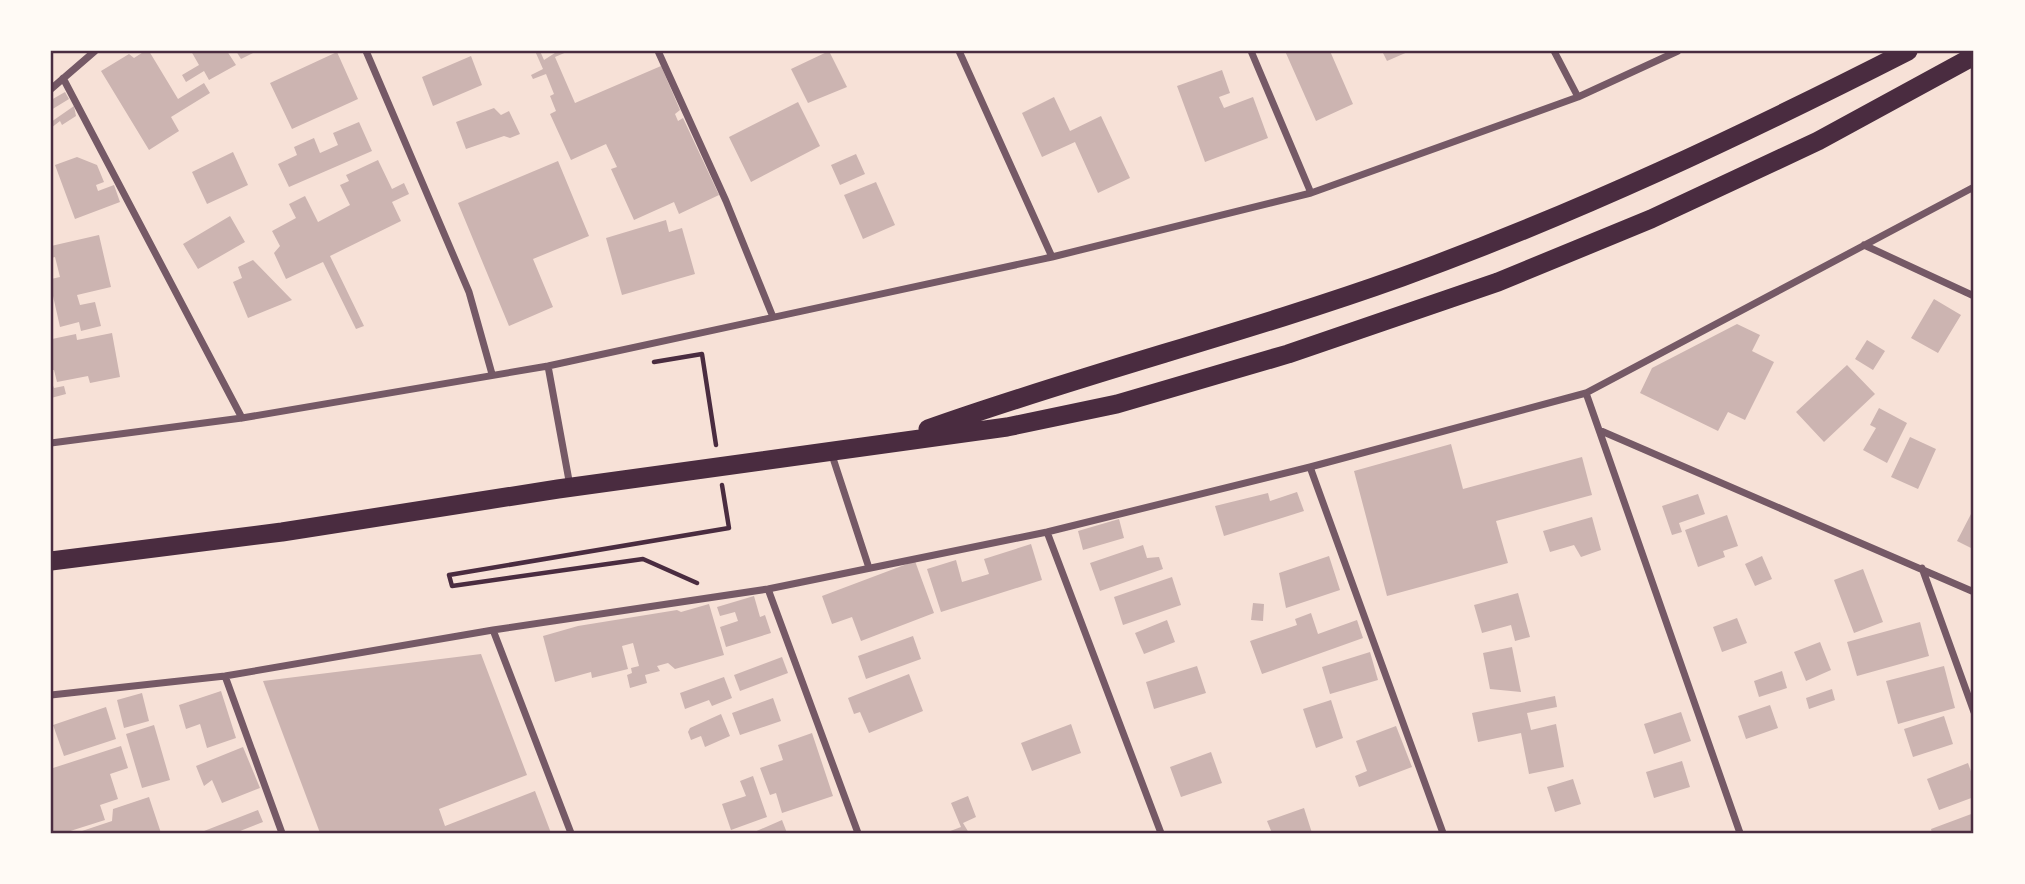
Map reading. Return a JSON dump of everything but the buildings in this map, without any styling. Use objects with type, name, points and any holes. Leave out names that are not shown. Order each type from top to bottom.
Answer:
[{"type":"highway","points":[[894,441],[1109,368],[1275,319],[1484,246],[1634,184],[1908,51]]},
{"type":"highway","points":[[51,561],[282,532],[570,487],[894,441],[1007,428],[1117,404],[1275,358],[1437,303],[1651,219],[1818,141],[1974,56]]},
{"type":"street","points":[[51,89],[95,51]]},
{"type":"street","points":[[366,51],[469,292],[492,374]]},
{"type":"street","points":[[658,51],[726,201],[773,317]]},
{"type":"street","points":[[959,51],[1052,257]]},
{"type":"street","points":[[1251,51],[1311,193]]},
{"type":"street","points":[[1554,51],[1578,97]]},
{"type":"street","points":[[51,443],[243,418],[548,366],[1052,257],[1311,193],[1578,97],[1678,51]]},
{"type":"street","points":[[63,78],[243,418]]},
{"type":"street","points":[[51,695],[225,676],[493,630],[768,589],[1046,532],[1310,467],[1586,393],[1974,187]]},
{"type":"street","points":[[1864,245],[1974,296]]},
{"type":"street","points":[[548,366],[570,487]]},
{"type":"street","points":[[1586,393],[1740,833]]},
{"type":"street","points":[[1599,430],[1974,592]]},
{"type":"street","points":[[831,451],[869,568]]},
{"type":"street","points":[[1310,467],[1443,833]]},
{"type":"street","points":[[1046,532],[1161,833]]},
{"type":"street","points":[[1922,568],[1974,712]]},
{"type":"street","points":[[768,589],[858,833]]},
{"type":"street","points":[[493,630],[571,833]]},
{"type":"street","points":[[225,676],[282,833]]},
{"type":"path","points":[[643,559],[726,596]]}]
